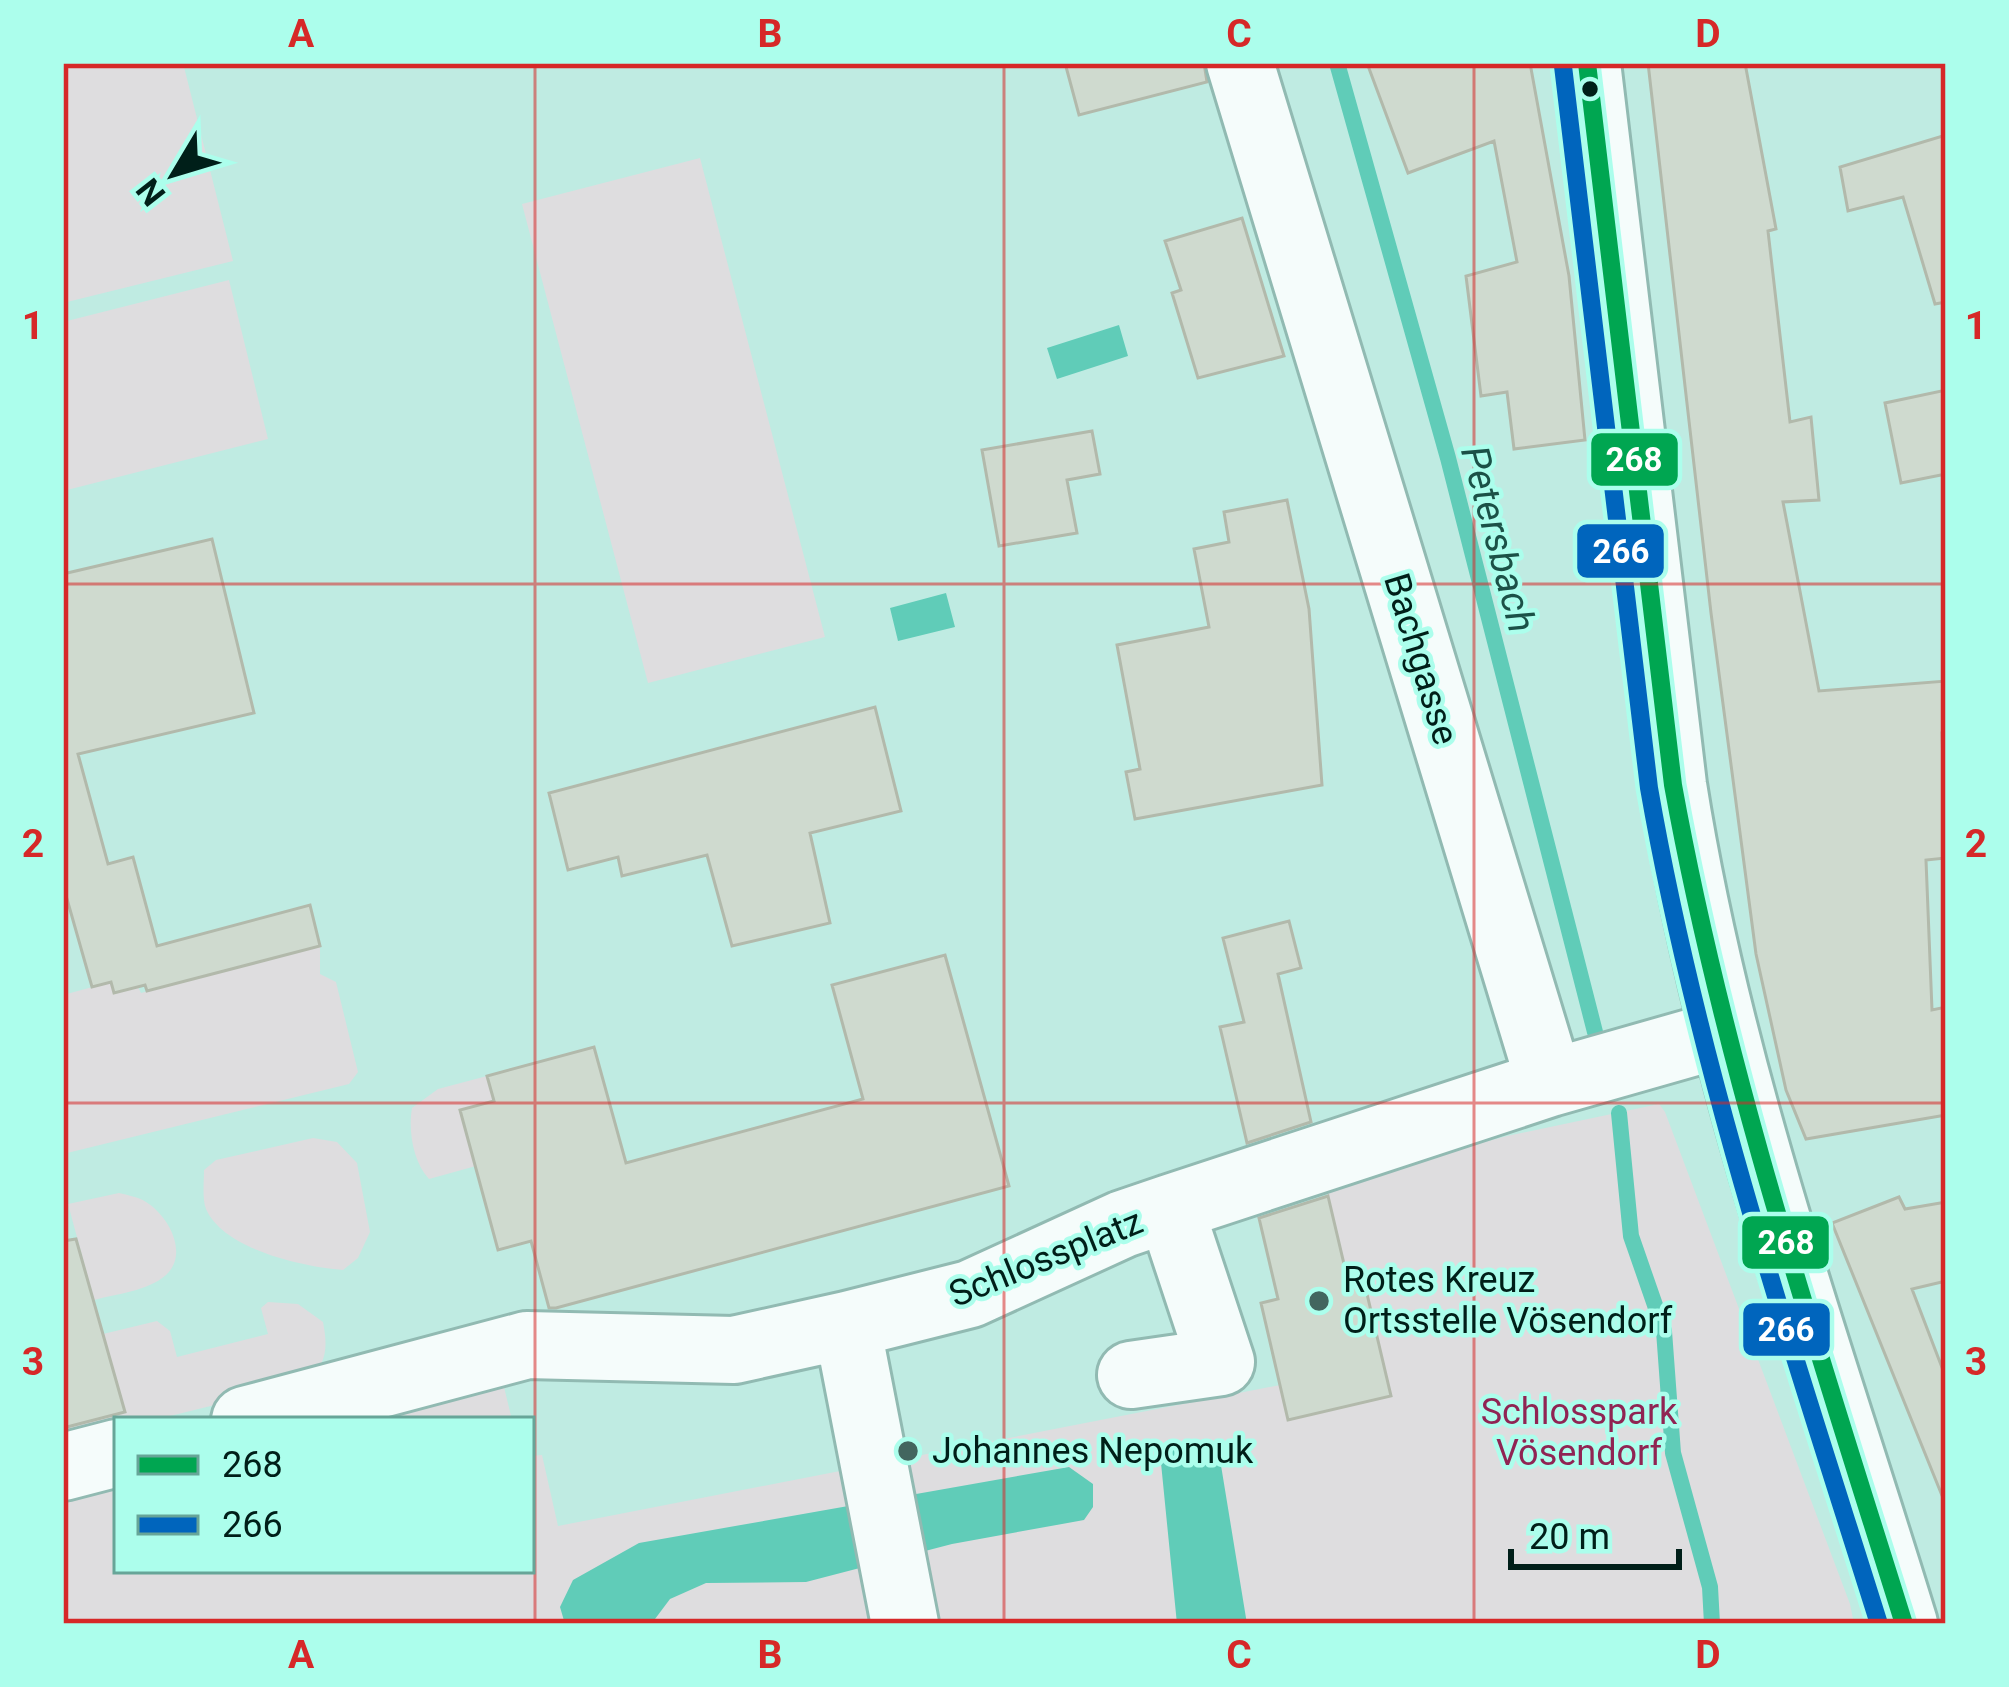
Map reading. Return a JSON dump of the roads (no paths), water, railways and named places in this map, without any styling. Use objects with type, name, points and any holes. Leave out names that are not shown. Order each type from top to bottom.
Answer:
[{"type":"street","name":"Bachgasse","points":[[1240,63],[1550,1084]]},
{"type":"street","points":[[1587,63],[1673,785],[1691,899],[1722,1034],[1904,1624]]},
{"type":"street","points":[[1550,1084],[1722,1034]]},
{"type":"street","name":"Schlossplatz","points":[[255,1417],[527,1345],[734,1350],[970,1294],[1123,1225],[1550,1084]]},
{"type":"street","points":[[1131,1376],[1221,1362],[1170,1208]]},
{"type":"street","points":[[847,1325],[905,1624]]},
{"type":"street","points":[[63,1467],[114,1454]]},
{"type":"waterway","name":"Petersbach","points":[[1337,63],[1448,458],[1595,1032]]},
{"type":"waterway","name":"Petersbach","points":[[1619,1113],[1631,1236],[1664,1331],[1673,1453],[1710,1587],[1712,1624]]},
{"type":"place","name":"Rotes Kreuz Ortsstelle Vösendorf","points":[[1319,1301]]},
{"type":"place","name":"Johannes Nepomuk","points":[[908,1451]]},
{"type":"park label","name":"Schlosspark Vösendorf","points":[[1579,1432]]}]
